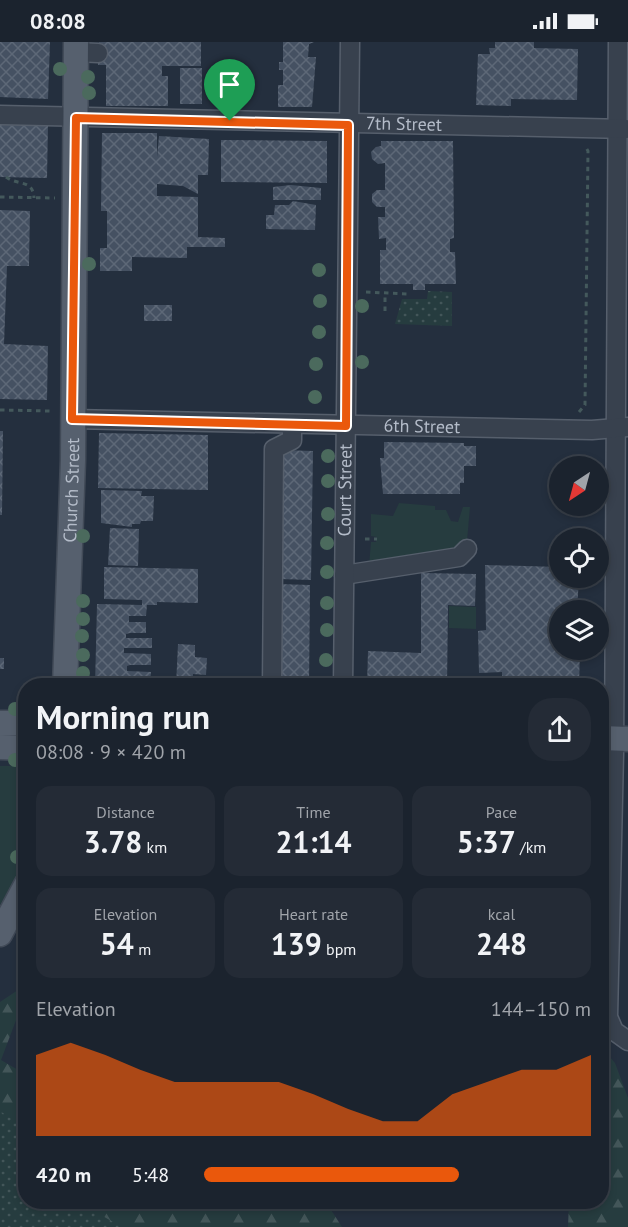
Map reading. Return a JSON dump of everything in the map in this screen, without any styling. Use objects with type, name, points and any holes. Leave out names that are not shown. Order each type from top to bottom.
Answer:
[{"type":"main road","name":"Church Street","points":[[66,678],[73,460],[62,415],[76,118],[83,49]]},
{"type":"main road","points":[[0,723],[18,723]]},
{"type":"main road","points":[[0,747],[18,748]]},
{"type":"main road","points":[[0,934],[18,900]]},
{"type":"street","name":"Court Street","points":[[343,678],[350,42]]},
{"type":"street","points":[[609,977],[621,428],[622,129],[618,42]]},
{"type":"street","name":"7th Street","points":[[0,116],[622,129]]},
{"type":"street","name":"6th Street","points":[[62,415],[346,426],[621,428]]},
{"type":"street","points":[[272,678],[274,449],[292,440],[292,424]]},
{"type":"street","points":[[344,575],[459,557],[467,549]]},
{"type":"street","points":[[609,1018],[621,1036]]},
{"type":"path","points":[[568,412],[579,412],[585,405],[588,151],[580,143]]},
{"type":"path","points":[[6,177],[12,181],[28,183],[33,188],[34,198]]},
{"type":"path","points":[[0,197],[55,198]]},
{"type":"path","points":[[366,292],[410,294]]},
{"type":"path","points":[[385,294],[385,311]]},
{"type":"path","points":[[0,410],[62,415]]},
{"type":"path","points":[[365,539],[376,539]]},
{"type":"green space","points":[[428,291],[452,292],[452,326],[395,324],[402,299],[427,299]]},
{"type":"green space","points":[[399,503],[435,506],[435,510],[446,510],[451,521],[458,522],[463,507],[470,507],[466,553],[369,566],[371,542],[376,542],[377,537],[371,536],[371,514],[393,516]]},
{"type":"green space","points":[[449,606],[476,607],[476,629],[449,628]]},
{"type":"green space","points":[[0,766],[18,766],[18,875],[0,905]]},
{"type":"green space","points":[[18,990],[18,1015],[1,1060],[18,1070],[18,1209],[330,1209],[342,1227],[0,1227],[0,1002]]},
{"type":"green space","points":[[609,1056],[615,1063],[628,1098],[628,1227],[568,1227],[569,1209],[609,1209]]},
{"type":"green space","points":[[0,1111],[18,1123],[18,1209],[90,1209],[122,1227],[0,1227]]},
{"type":"building","points":[[0,42],[50,42],[48,99],[0,97]]},
{"type":"building","points":[[99,42],[201,42],[201,66],[162,66],[162,76],[168,76],[168,106],[106,106],[106,65],[98,65]]},
{"type":"building","points":[[283,42],[314,42],[309,44],[308,57],[316,57],[312,107],[278,107],[278,85],[283,85],[283,70],[279,70],[279,62],[283,62]]},
{"type":"building","points":[[495,42],[534,42],[534,48],[578,49],[577,100],[511,99],[511,106],[476,105],[478,54],[490,54],[489,48],[495,48]]},
{"type":"building","points":[[180,68],[202,68],[202,104],[180,104]]},
{"type":"building","points":[[0,125],[48,126],[47,178],[0,177]]},
{"type":"building","points":[[102,133],[157,133],[157,157],[159,136],[209,139],[208,175],[198,175],[198,194],[183,186],[157,184],[157,196],[198,197],[198,237],[225,238],[225,247],[187,247],[187,258],[132,257],[132,271],[100,271],[100,248],[107,248],[107,211],[101,211]]},
{"type":"building","points":[[221,140],[327,141],[327,183],[221,182]]},
{"type":"building","points":[[381,141],[453,141],[454,238],[450,239],[450,252],[455,252],[456,284],[425,284],[425,290],[413,290],[413,284],[380,284],[380,250],[386,250],[386,238],[379,239],[378,217],[385,217],[385,207],[377,207],[372,202],[372,194],[377,190],[385,190],[385,163],[378,164],[372,159],[371,152],[381,146]]},
{"type":"building","points":[[291,185],[321,188],[321,200],[273,200],[273,187]]},
{"type":"building","points":[[293,201],[316,205],[315,230],[266,229],[266,215],[274,215],[275,205],[289,205]]},
{"type":"building","points":[[0,210],[30,211],[29,266],[7,266],[4,344],[48,346],[47,400],[0,399]]},
{"type":"building","points":[[144,305],[172,305],[172,321],[144,321]]},
{"type":"building","points":[[0,431],[3,431],[2,515],[0,515]]},
{"type":"building","points":[[99,433],[208,435],[208,490],[98,488]]},
{"type":"building","points":[[384,442],[464,443],[464,446],[476,446],[476,466],[464,466],[464,483],[460,483],[460,494],[383,494],[380,458],[384,458]]},
{"type":"building","points":[[281,450],[313,451],[311,580],[279,579]]},
{"type":"building","points":[[101,490],[142,491],[141,496],[154,496],[153,521],[141,521],[140,524],[132,524],[132,527],[101,523]]},
{"type":"building","points":[[110,528],[139,529],[138,566],[108,565]]},
{"type":"building","points":[[485,565],[549,567],[549,588],[578,588],[578,600],[549,600],[549,660],[580,660],[579,678],[502,678],[502,672],[479,673],[478,631],[486,630]]},
{"type":"building","points":[[104,567],[198,569],[198,603],[157,602],[157,605],[147,605],[146,616],[129,616],[129,622],[146,622],[146,633],[126,634],[126,638],[152,638],[152,648],[124,648],[124,653],[151,654],[151,665],[130,665],[127,666],[127,671],[151,672],[150,678],[95,678],[97,604],[142,605],[142,600],[104,599]]},
{"type":"building","points":[[421,573],[476,574],[475,606],[448,605],[447,678],[367,678],[368,651],[421,653]]},
{"type":"building","points":[[279,584],[310,585],[309,678],[277,678]]},
{"type":"building","points":[[178,644],[195,645],[195,657],[207,658],[206,675],[193,674],[193,678],[176,678]]},
{"type":"building","points":[[0,658],[4,658],[4,669],[0,669]]},
{"type":"route","points":[[76,118],[230,121],[348,125],[346,426],[72,419],[76,118]]}]
